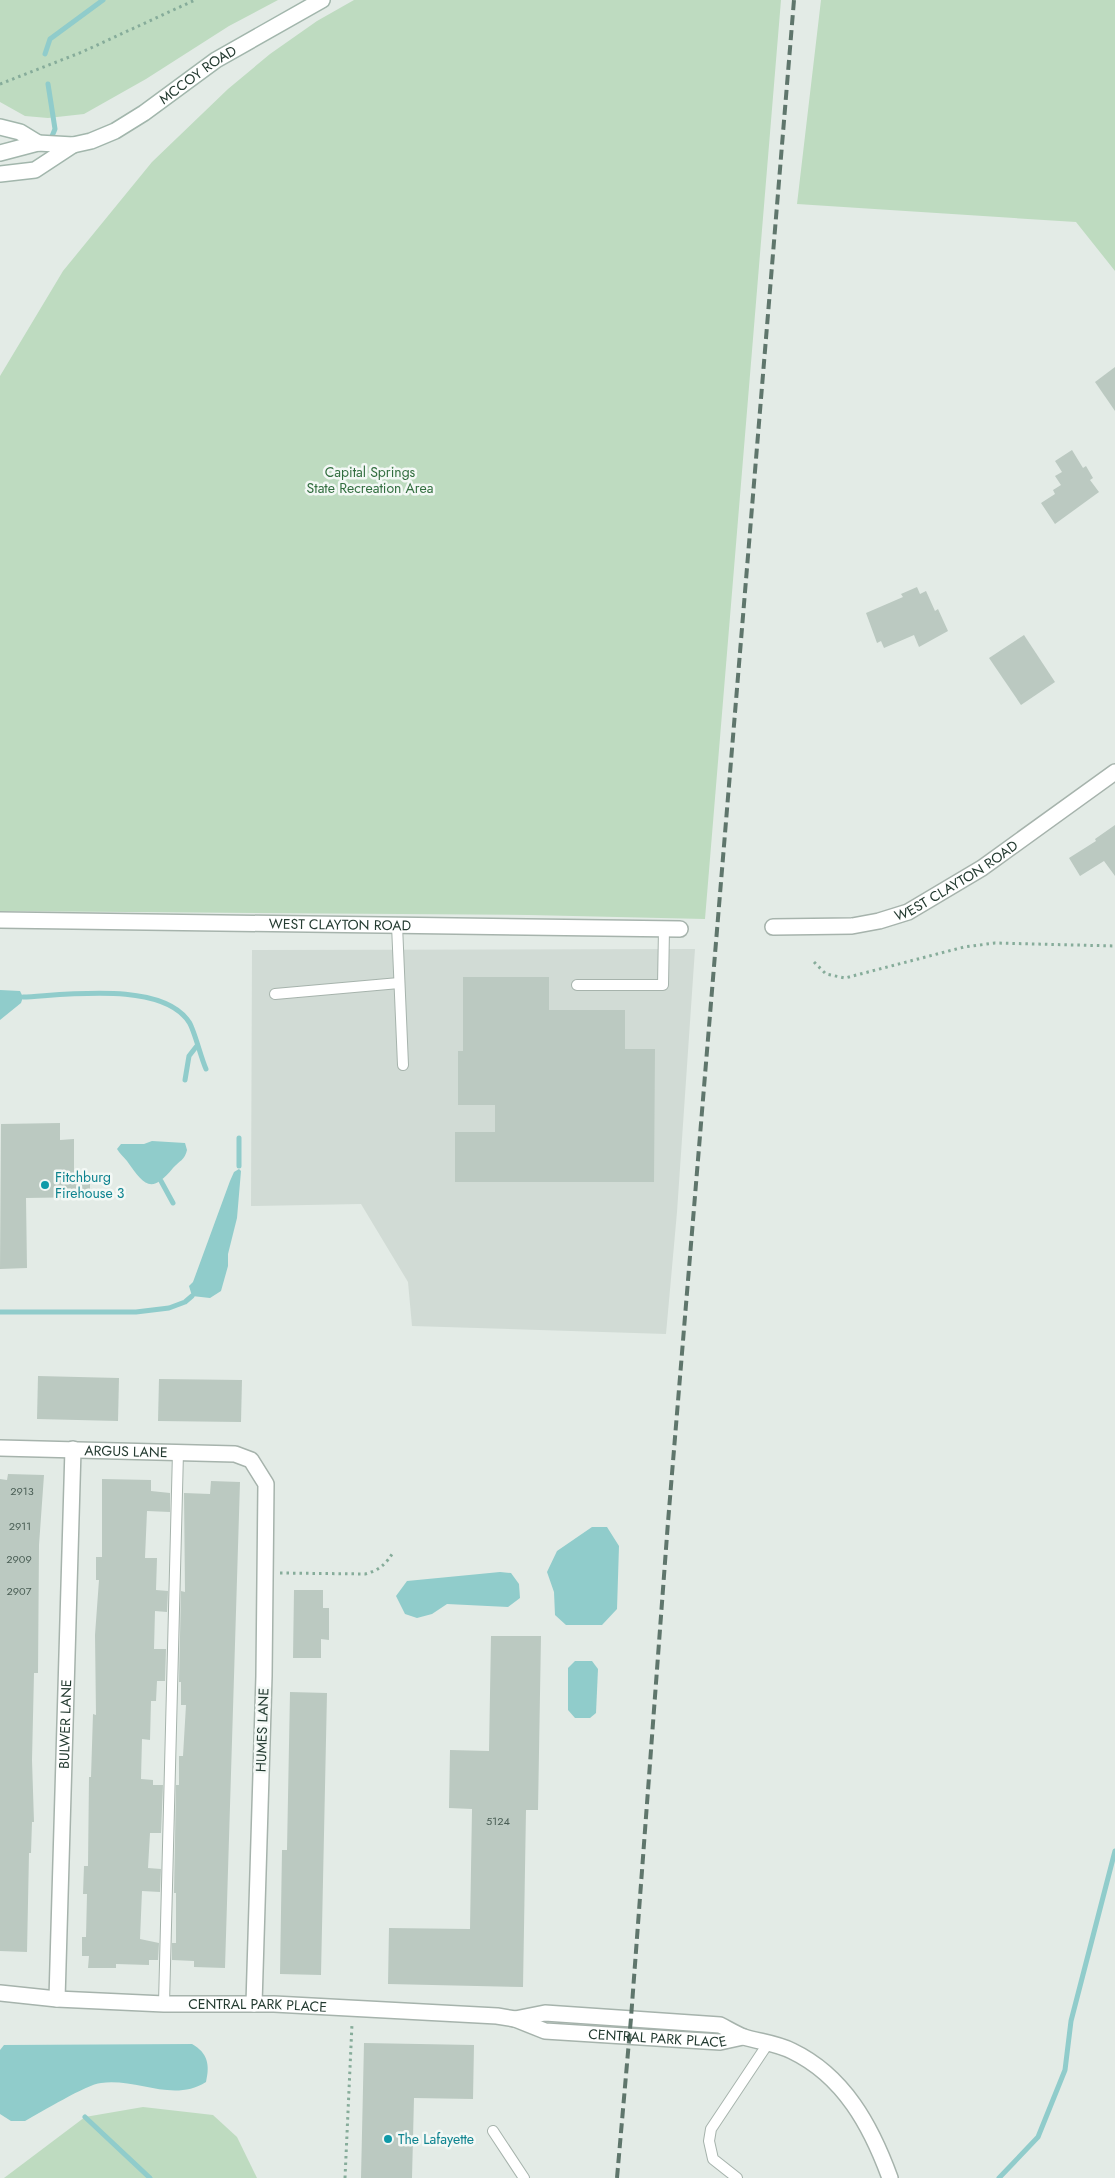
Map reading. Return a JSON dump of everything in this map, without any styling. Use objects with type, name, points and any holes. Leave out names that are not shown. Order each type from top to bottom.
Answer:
[{"type":"street","name":"MCCOY ROAD","points":[[0,153],[38,143],[73,144],[90,141],[115,131],[144,113],[216,60],[322,0]]},
{"type":"street","points":[[0,127],[20,132],[38,143]]},
{"type":"street","name":"MCCOY ROAD","points":[[0,174],[35,170],[73,144]]},
{"type":"street","name":"WEST CLAYTON ROAD","points":[[773,927],[852,926],[879,921],[908,912],[982,868],[1115,772]]},
{"type":"street","name":"WEST CLAYTON ROAD","points":[[0,920],[680,928]]},
{"type":"street","name":"ARGUS LANE","points":[[0,1448],[235,1454],[251,1460]]},
{"type":"street","name":"BULWER LANE","points":[[57,1999],[73,1449]]},
{"type":"street","name":"HUMES LANE","points":[[251,1460],[266,1484],[264,1676],[254,2004]]},
{"type":"street","name":"CENTRAL PARK PLACE","points":[[0,1993],[57,1999],[164,2004],[254,2004],[352,2008],[515,2019],[545,2013],[641,2018],[720,2025],[743,2036],[769,2042],[793,2051],[814,2064],[857,2106],[876,2140],[890,2178]]},
{"type":"lane","points":[[397,926],[403,1065]]},
{"type":"lane","points":[[577,985],[663,985],[664,929]]},
{"type":"lane","points":[[276,994],[399,983]]},
{"type":"lane","points":[[164,2004],[178,1452]]},
{"type":"lane","points":[[738,2178],[713,2159],[709,2141],[711,2129],[769,2042]]},
{"type":"lane","points":[[493,2131],[524,2178]]},
{"type":"path","points":[[0,84],[82,52],[195,0]]},
{"type":"path","points":[[814,962],[826,974],[845,978],[964,946],[995,942],[1115,946]]},
{"type":"path","points":[[264,1570],[284,1573],[365,1574],[376,1571],[386,1564],[394,1551]]},
{"type":"path","points":[[345,2178],[352,2028]]},
{"type":"shaded area","points":[[695,949],[677,1212],[666,1334],[412,1326],[408,1282],[361,1204],[251,1206],[252,950]]},
{"type":"green space","points":[[0,0],[278,0],[229,26],[146,79],[84,114],[48,118],[25,116],[0,102]]},
{"type":"green space","name":"Capital Springs State Recreation Area","points":[[354,0],[781,0],[705,919],[529,915],[0,911],[0,376],[63,271],[152,162],[228,89],[270,54],[317,21]]},
{"type":"green space","points":[[821,0],[1115,0],[1115,271],[1076,222],[797,204]]},
{"type":"green space","points":[[143,2107],[213,2115],[237,2137],[257,2178],[4,2178],[85,2117]]},
{"type":"water","points":[[0,990],[20,991],[23,997],[21,1003],[0,1020]]},
{"type":"water","points":[[152,1141],[185,1143],[187,1150],[183,1158],[159,1182],[148,1184],[138,1176],[117,1149],[121,1144],[144,1144]]},
{"type":"water","points":[[239,1169],[241,1171],[237,1218],[221,1291],[210,1298],[192,1296],[189,1286],[193,1282],[230,1181],[234,1172]]},
{"type":"water","points":[[592,1527],[607,1527],[619,1546],[617,1609],[602,1625],[566,1625],[555,1615],[554,1592],[547,1572],[557,1551]]},
{"type":"water","points":[[500,1572],[511,1573],[519,1584],[520,1598],[508,1607],[447,1604],[432,1614],[417,1618],[405,1614],[396,1596],[407,1581]]},
{"type":"water","points":[[575,1661],[592,1661],[598,1669],[596,1713],[590,1718],[575,1718],[568,1710],[568,1668]]},
{"type":"water","points":[[192,2044],[202,2051],[208,2065],[206,2082],[193,2088],[168,2090],[114,2082],[101,2083],[75,2093],[25,2121],[11,2121],[0,2114],[0,2050],[4,2045]]},
{"type":"building","points":[[1115,367],[1115,411],[1095,382]]},
{"type":"building","points":[[1072,450],[1083,468],[1086,466],[1093,478],[1090,480],[1099,492],[1055,524],[1041,503],[1055,494],[1053,490],[1061,485],[1055,476],[1062,472],[1055,461]]},
{"type":"building","points":[[917,587],[920,594],[926,591],[935,611],[938,609],[948,631],[919,647],[914,635],[884,648],[881,641],[877,643],[866,613],[903,597],[901,594]]},
{"type":"building","points":[[1024,635],[1055,682],[1021,705],[989,658]]},
{"type":"building","points":[[1115,825],[1115,876],[1104,861],[1080,876],[1069,858],[1096,841],[1095,839]]},
{"type":"building","points":[[463,977],[549,977],[549,1010],[625,1010],[625,1049],[655,1049],[654,1182],[455,1182],[455,1132],[495,1132],[495,1105],[458,1105],[458,1051],[463,1051]]},
{"type":"building","name":"Fitchburg Firehouse 3","points":[[60,1123],[60,1140],[74,1139],[74,1173],[90,1173],[90,1197],[26,1198],[27,1268],[0,1269],[1,1124]]},
{"type":"building","points":[[38,1376],[119,1378],[118,1421],[37,1419]]},
{"type":"building","points":[[159,1379],[242,1380],[241,1422],[158,1421]]},
{"type":"building","points":[[8,1474],[44,1475],[39,1545],[38,1673],[34,1673],[32,1760],[34,1822],[32,1822],[31,1853],[29,1853],[27,1952],[0,1951],[0,1479],[7,1480]]},
{"type":"building","points":[[102,1479],[151,1480],[151,1491],[170,1493],[170,1512],[147,1511],[145,1558],[157,1558],[156,1590],[168,1591],[167,1612],[155,1611],[154,1649],[166,1649],[165,1681],[157,1681],[156,1701],[151,1701],[150,1740],[142,1739],[141,1779],[153,1780],[153,1785],[163,1785],[161,1833],[150,1833],[148,1868],[161,1869],[160,1892],[142,1891],[140,1939],[159,1943],[158,1960],[149,1960],[149,1965],[116,1964],[116,1968],[88,1968],[89,1956],[82,1956],[82,1937],[86,1937],[87,1894],[83,1894],[84,1866],[88,1866],[89,1777],[91,1777],[93,1714],[96,1715],[95,1635],[99,1580],[96,1580],[96,1557],[102,1557]]},
{"type":"building","points":[[211,1481],[240,1482],[225,1968],[194,1967],[194,1961],[172,1960],[172,1943],[176,1943],[176,1893],[174,1893],[176,1785],[179,1785],[179,1756],[183,1756],[186,1705],[181,1705],[181,1682],[179,1682],[181,1591],[185,1592],[184,1493],[210,1494]]},
{"type":"building","points":[[294,1590],[323,1590],[323,1608],[329,1608],[329,1640],[321,1639],[321,1658],[293,1658]]},
{"type":"building","points":[[491,1636],[541,1636],[538,1810],[526,1810],[523,1987],[388,1984],[389,1928],[470,1929],[472,1809],[449,1808],[450,1750],[489,1751]]},
{"type":"building","points":[[290,1692],[327,1693],[321,1975],[280,1974],[282,1850],[287,1850]]},
{"type":"building","name":"The Lafayette","points":[[364,2043],[474,2045],[473,2099],[414,2098],[412,2178],[361,2178]]},
{"type":"waterway","points":[[45,54],[50,39],[103,0]]},
{"type":"waterway","points":[[48,84],[55,129],[50,141]]},
{"type":"waterway","points":[[23,997],[112,993],[158,1001],[176,1009],[189,1022],[206,1069]]},
{"type":"waterway","points":[[185,1080],[189,1056],[196,1047]]},
{"type":"waterway","points":[[239,1138],[239,1166]]},
{"type":"waterway","points":[[161,1181],[173,1203]]},
{"type":"waterway","points":[[0,1312],[136,1312],[169,1308],[185,1302],[192,1296]]},
{"type":"waterway","points":[[999,2178],[1038,2137],[1065,2070],[1071,2021],[1115,1851]]},
{"type":"waterway","points":[[85,2117],[150,2178]]},
{"type":"railway","points":[[617,2178],[631,2018],[668,1522],[794,0]]},
{"type":"place","name":"Fitchburg Firehouse 3","points":[[45,1185]]},
{"type":"place","name":"The Lafayette","points":[[388,2139]]}]
